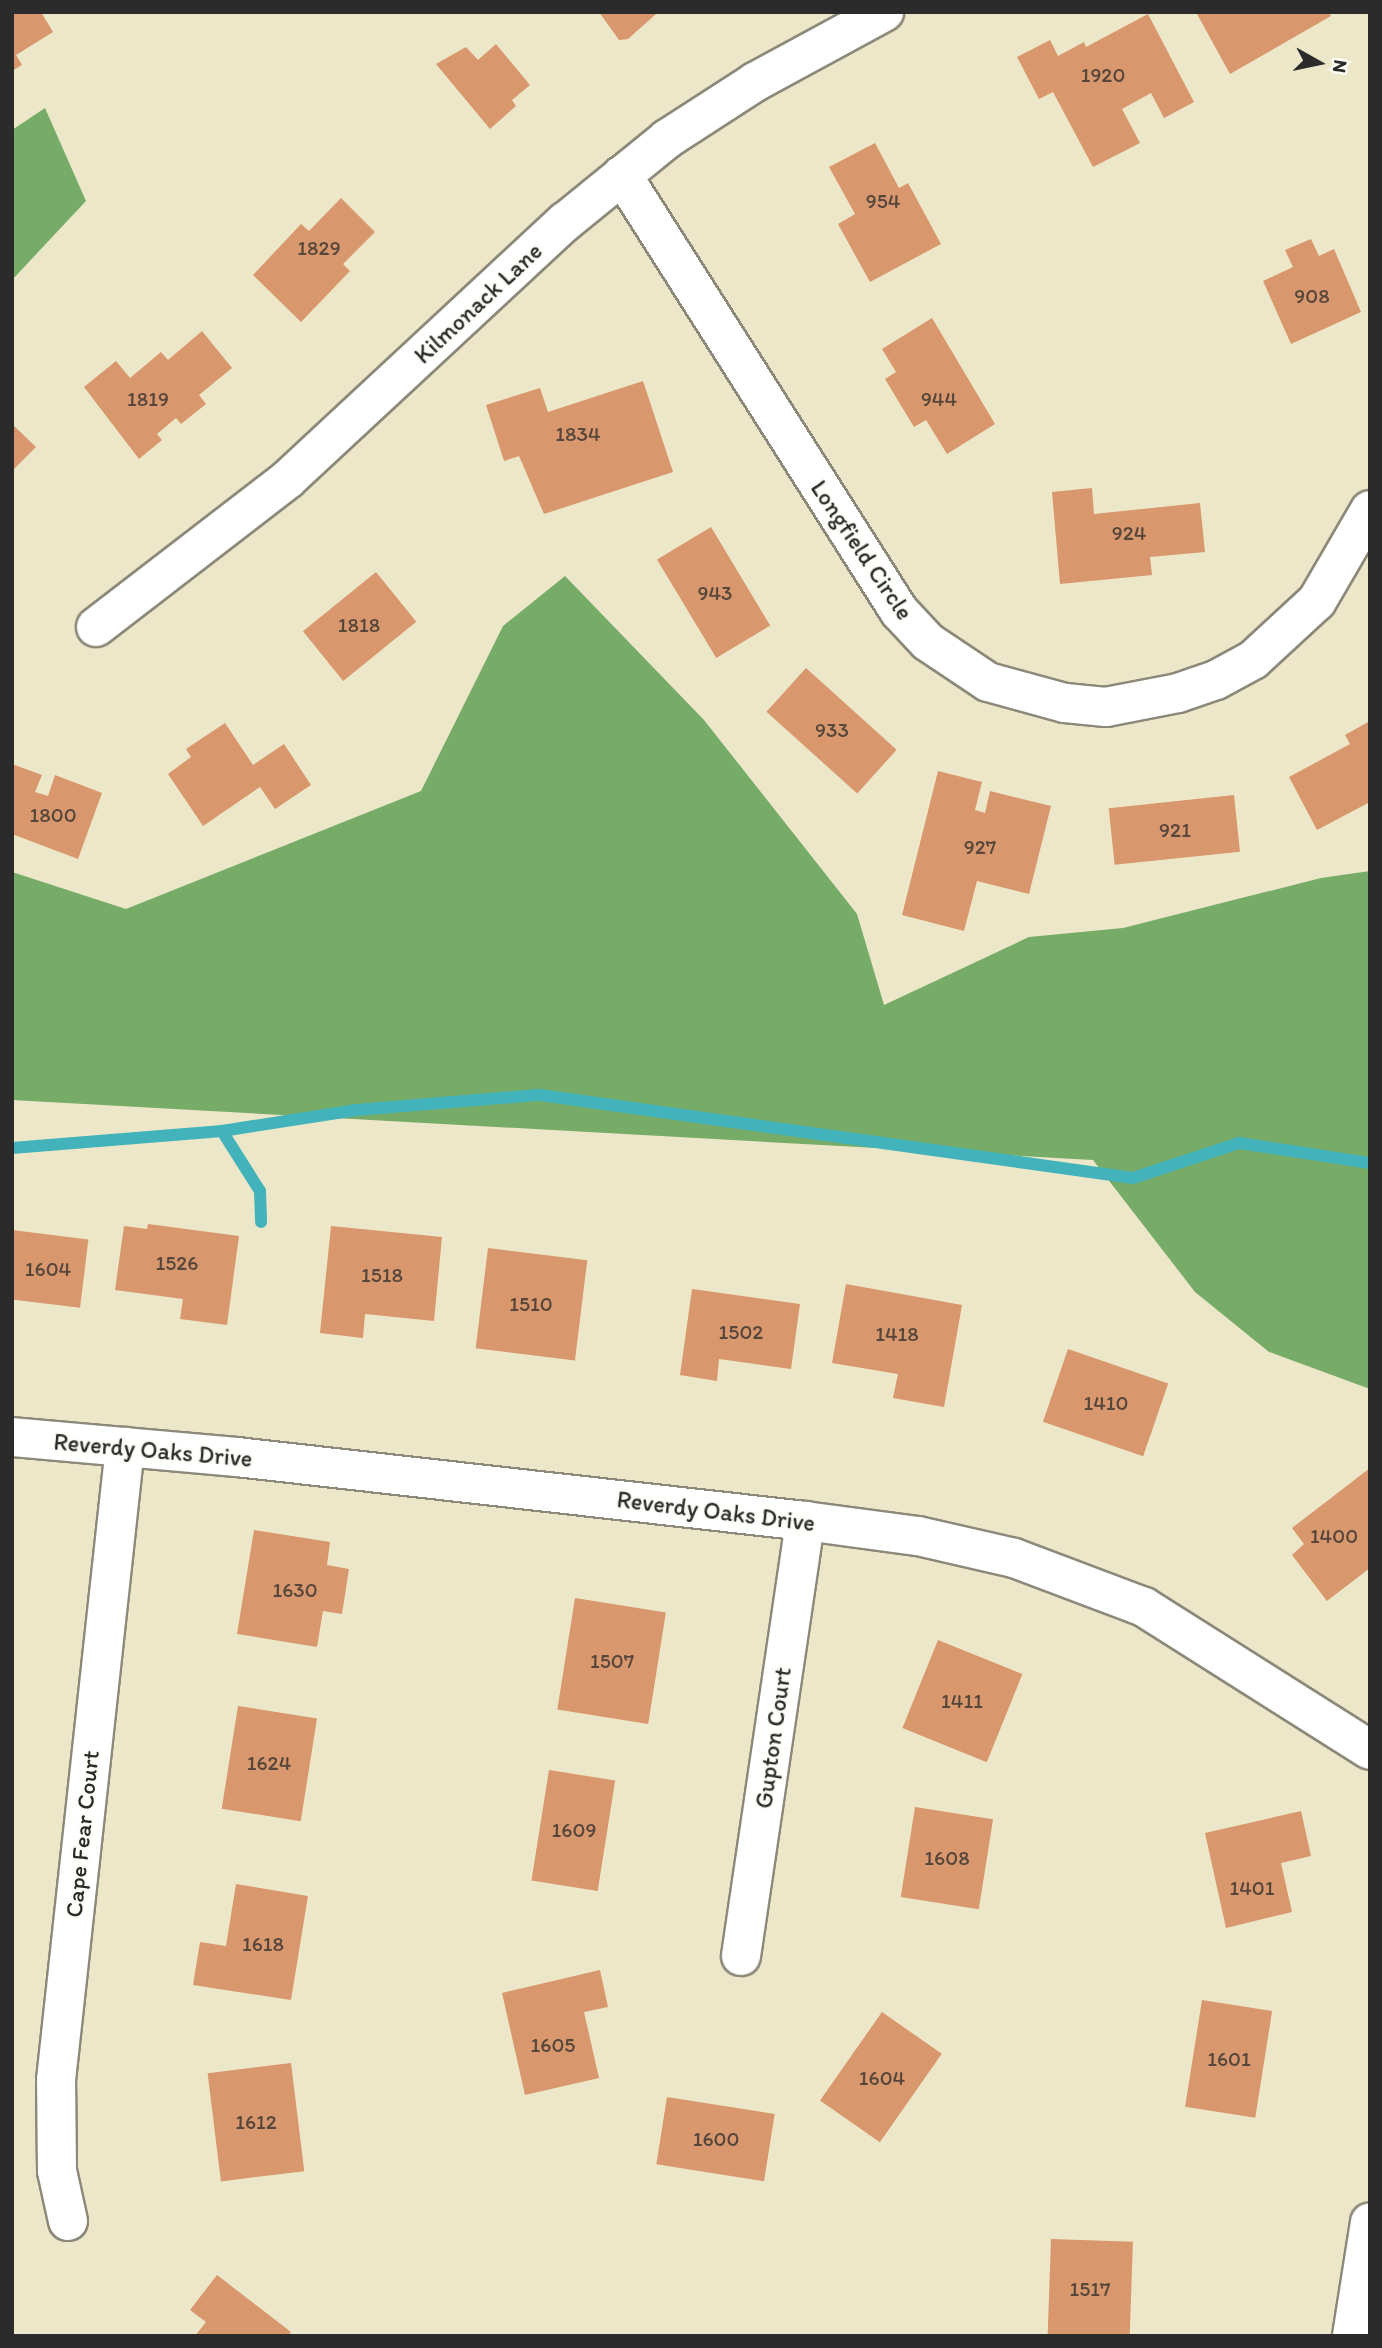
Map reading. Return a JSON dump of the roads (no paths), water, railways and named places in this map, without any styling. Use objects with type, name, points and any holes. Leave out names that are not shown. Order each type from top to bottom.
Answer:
[{"type":"street","name":"Kilmonack Lane","points":[[96,627],[288,479],[565,222],[667,139],[755,82],[884,12]]},
{"type":"street","name":"Longfield Circle","points":[[622,175],[900,611],[928,642],[988,682],[1065,703],[1106,707],[1178,693],[1216,680],[1253,660],[1317,601],[1370,510]]},
{"type":"street","name":"Reverdy Oaks Drive","points":[[12,1437],[804,1521],[918,1536],[1002,1555],[1091,1584],[1144,1607],[1370,1750]]},
{"type":"street","name":"Cape Fear Court","points":[[68,2221],[57,2171],[56,2080],[125,1447]]},
{"type":"street","name":"Gupton Court","points":[[741,1956],[804,1521]]},
{"type":"street","points":[[1352,2336],[1370,2222]]},
{"type":"waterway","points":[[12,1148],[222,1131],[356,1110],[540,1095],[1133,1178],[1239,1143],[1370,1163]]},
{"type":"waterway","points":[[222,1131],[260,1191],[261,1222]]}]
